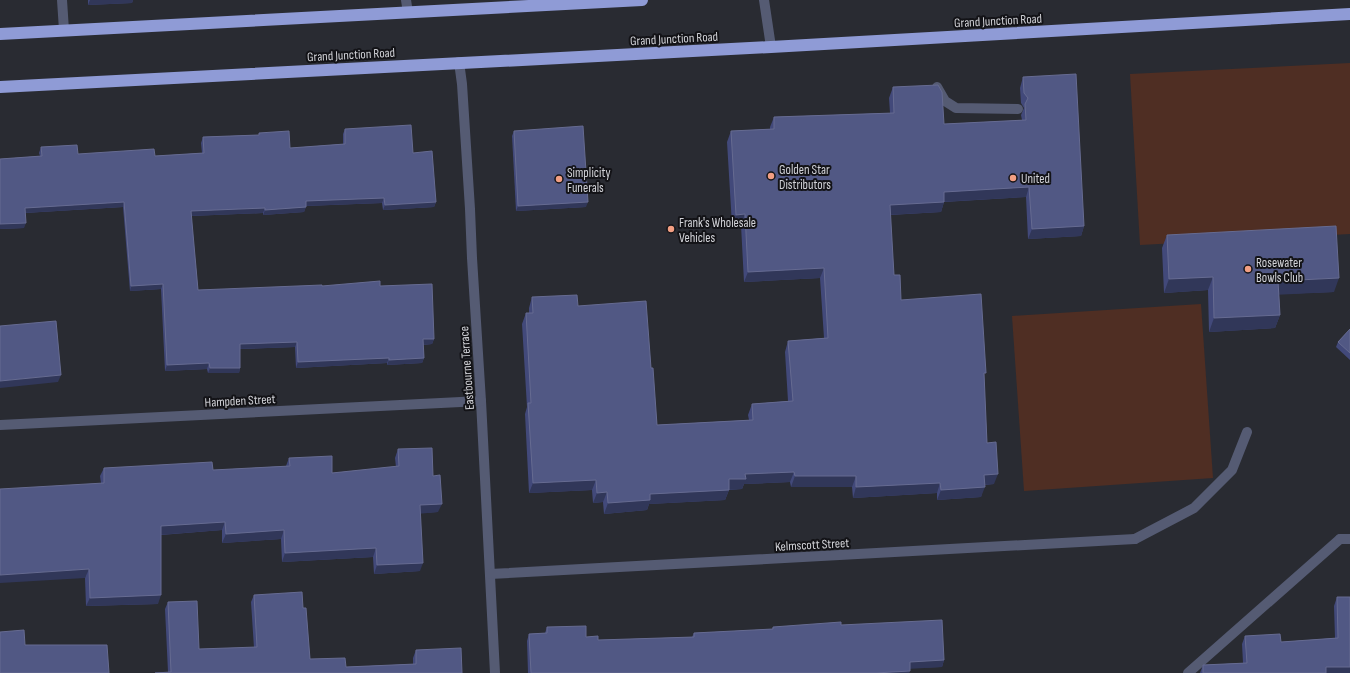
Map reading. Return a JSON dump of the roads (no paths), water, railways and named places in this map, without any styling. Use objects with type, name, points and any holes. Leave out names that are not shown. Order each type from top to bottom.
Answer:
[{"type":"highway","points":[[0,34],[642,0]]},
{"type":"highway","name":"Grand Junction Road","points":[[0,87],[771,47],[1350,14]]},
{"type":"street","points":[[62,0],[64,30]]},
{"type":"street","points":[[406,0],[408,12]]},
{"type":"street","points":[[764,0],[771,47]]},
{"type":"street","name":"Eastbourne Terrace","points":[[459,62],[462,84],[482,401],[495,673]]},
{"type":"street","points":[[937,87],[946,101],[956,108],[1018,109]]},
{"type":"street","name":"Hampden Street","points":[[0,425],[482,401]]},
{"type":"street","name":"Kelmscott Street","points":[[490,574],[1135,539],[1194,508],[1232,470],[1247,432]]},
{"type":"street","points":[[1188,673],[1345,539]]},
{"type":"place","name":"Golden Star Distributors","points":[[771,176]]},
{"type":"place","name":"United","points":[[1013,178]]},
{"type":"place","name":"Simplicity Funerals","points":[[559,179]]},
{"type":"place","name":"Frank's Wholesale Vehicles","points":[[671,229]]},
{"type":"place","name":"Rosewater Bowls Club","points":[[1248,269]]}]
